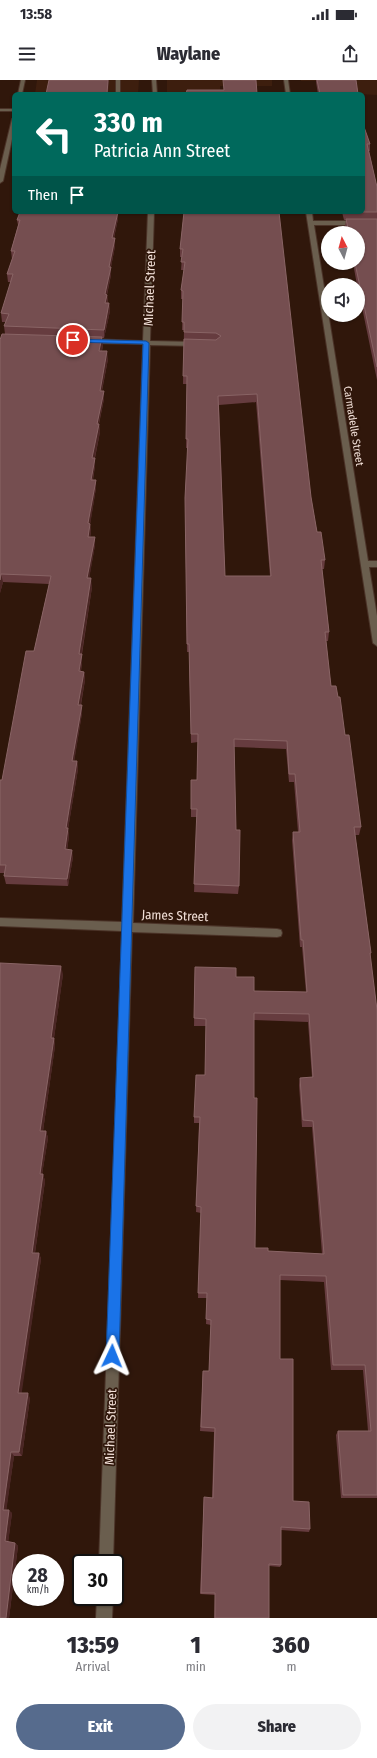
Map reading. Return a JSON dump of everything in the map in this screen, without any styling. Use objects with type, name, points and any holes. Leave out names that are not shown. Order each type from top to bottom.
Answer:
[{"type":"street","points":[[20,92],[23,80]]},
{"type":"street","points":[[118,80],[118,92]]},
{"type":"street","points":[[154,80],[154,92]]},
{"type":"street","points":[[286,80],[288,92]]},
{"type":"street","points":[[0,110],[12,110]]},
{"type":"street","points":[[0,181],[12,128]]},
{"type":"street","name":"Michael Street","points":[[106,1554],[126,928],[146,343],[152,214]]},
{"type":"street","name":"Carmadelle Street","points":[[309,214],[377,643]]},
{"type":"street","points":[[311,223],[377,223]]},
{"type":"street","points":[[85,341],[201,344]]},
{"type":"street","points":[[364,564],[377,564]]},
{"type":"street","name":"James Street","points":[[0,922],[277,933]]},
{"type":"street","points":[[104,1618],[105,1606]]},
{"type":"shaded area","points":[[37,80],[139,80],[138,92],[35,92]]},
{"type":"shaded area","points":[[167,80],[272,80],[272,86],[220,86],[220,92],[167,92]]},
{"type":"shaded area","points":[[377,80],[377,95],[365,94],[365,92],[358,92],[355,81],[301,81]]},
{"type":"building","points":[[49,80],[108,80],[107,92],[46,92]]},
{"type":"building","points":[[223,80],[256,80],[257,92],[186,92],[187,90],[224,90]]},
{"type":"building","points":[[317,80],[356,80],[358,92],[320,92]]},
{"type":"building","points":[[365,130],[370,144],[367,144],[377,187],[377,212],[365,212]]},
{"type":"building","points":[[19,214],[118,214],[112,238],[115,238],[105,294],[107,295],[105,303],[109,303],[104,330],[4,326],[9,314],[1,313],[13,274],[7,274],[15,251],[11,251],[20,220],[17,220]]},
{"type":"building","points":[[184,214],[279,214],[311,497],[317,532],[321,532],[325,560],[321,560],[329,632],[325,632],[331,686],[336,686],[338,697],[340,697],[345,735],[349,735],[361,827],[354,827],[377,1010],[377,1495],[343,1495],[338,1431],[371,1431],[365,1365],[333,1365],[326,1276],[280,1275],[280,1359],[293,1359],[293,1501],[309,1502],[310,1529],[281,1527],[281,1565],[269,1564],[269,1618],[215,1618],[215,1593],[201,1593],[204,1497],[213,1498],[215,1428],[201,1427],[203,1371],[209,1371],[211,1320],[206,1319],[207,1293],[198,1293],[201,1207],[196,1206],[200,1117],[194,1117],[196,1075],[205,1075],[206,1019],[194,1018],[195,967],[236,968],[236,977],[254,977],[254,991],[307,992],[303,940],[301,940],[293,832],[300,832],[295,774],[289,774],[287,741],[234,739],[236,830],[240,830],[239,886],[194,884],[197,809],[191,809],[191,780],[197,780],[198,734],[191,734],[189,644],[187,644],[185,498],[188,439],[186,439],[187,376],[183,376],[184,339],[216,340],[221,336],[216,333],[184,332],[184,322],[182,322],[183,291],[181,290],[185,262],[181,262],[183,249],[180,249]],"holes":[[[257,394],[271,576],[225,576],[218,396]],[[254,1013],[309,1014],[313,1077],[300,1078],[303,1120],[313,1121],[324,1254],[268,1251],[268,1248],[255,1248],[257,1098],[254,1098]]]},
{"type":"building","points":[[346,219],[377,219],[377,367],[365,310],[365,278],[358,278],[356,270],[365,270],[365,226],[348,226]]},
{"type":"building","points":[[2,334],[102,337],[99,351],[107,351],[100,391],[104,391],[92,458],[95,458],[91,480],[96,480],[88,523],[90,524],[88,537],[95,537],[87,578],[91,578],[79,654],[82,654],[79,671],[84,672],[78,705],[82,705],[72,761],[77,761],[66,828],[68,828],[65,849],[72,850],[67,879],[4,876],[6,865],[0,865],[0,780],[2,780],[26,651],[34,651],[51,576],[1,574],[0,580],[0,340]]},
{"type":"building","points":[[0,963],[61,966],[51,1038],[54,1038],[40,1131],[46,1131],[40,1174],[43,1174],[32,1253],[39,1253],[18,1393],[28,1393],[19,1452],[11,1452],[3,1510],[9,1510],[5,1541],[15,1543],[14,1554],[12,1554],[12,1568],[6,1618],[0,1618]]},
{"type":"route","points":[[73,340],[146,343],[112,1356]]}]
